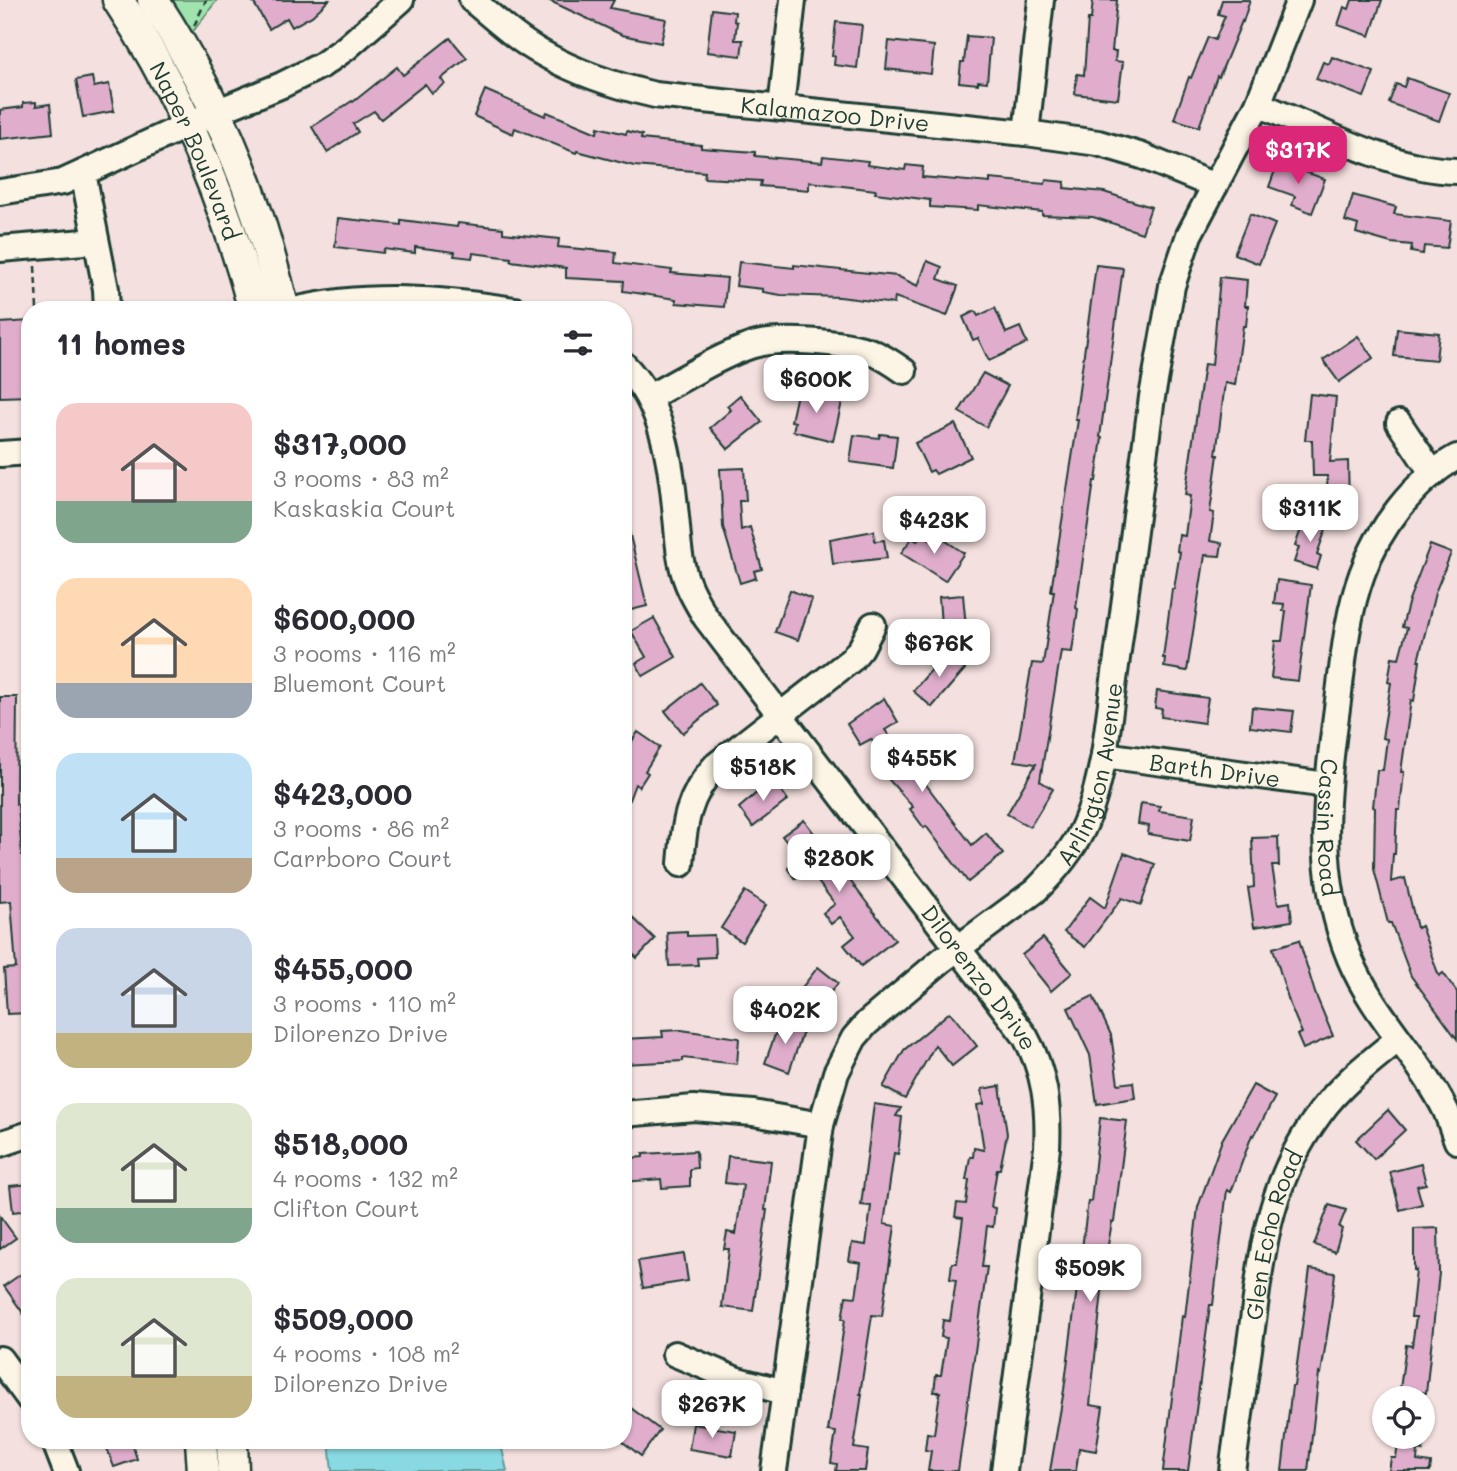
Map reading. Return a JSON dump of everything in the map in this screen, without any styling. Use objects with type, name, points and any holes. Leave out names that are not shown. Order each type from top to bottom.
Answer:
[{"type":"main road","name":"Naper Boulevard","points":[[118,0],[161,71],[188,125],[225,214],[251,301]]},
{"type":"main road","name":"Naper Boulevard","points":[[153,0],[176,35],[216,112],[258,216],[282,301]]},
{"type":"main road","points":[[202,1449],[203,1471]]},
{"type":"main road","points":[[232,1449],[233,1471]]},
{"type":"street","points":[[0,192],[63,182],[282,85],[322,65],[370,29],[401,0]]},
{"type":"street","name":"Kalamazoo Drive","points":[[472,0],[541,53],[626,89],[655,95],[1026,133],[1122,149],[1215,186]]},
{"type":"street","points":[[781,108],[793,0]]},
{"type":"street","points":[[1026,133],[1041,0]]},
{"type":"street","name":"Arlington Avenue","points":[[774,1471],[821,1125],[836,1073],[854,1038],[883,1007],[1035,891],[1073,848],[1091,810],[1104,755],[1161,340],[1180,256],[1258,104],[1299,0]]},
{"type":"street","points":[[1258,104],[1392,160],[1418,167],[1457,171]]},
{"type":"street","points":[[83,173],[107,301]]},
{"type":"street","points":[[0,248],[96,241]]},
{"type":"street","points":[[329,301],[363,298],[389,301]]},
{"type":"street","points":[[649,397],[730,354],[770,341],[854,347],[887,359],[904,371]]},
{"type":"street","name":"Dilorenzo Drive","points":[[632,375],[649,397],[663,430],[669,454],[682,565],[690,591],[706,618],[779,717],[1024,1036],[1040,1069],[1047,1107],[1047,1148],[1003,1471]]},
{"type":"street","points":[[1399,423],[1443,467]]},
{"type":"street","points":[[0,454],[21,453]]},
{"type":"street","name":"Cassin Road","points":[[1443,467],[1414,492],[1376,543],[1362,572],[1353,600],[1327,785],[1325,852],[1328,884],[1337,922],[1350,958],[1366,992],[1446,1111],[1457,1141]]},
{"type":"street","points":[[681,864],[687,816],[692,799],[702,781],[715,766],[851,660],[873,625]]},
{"type":"street","name":"Barth Drive","points":[[1104,755],[1327,785]]},
{"type":"street","name":"Glen Echo Road","points":[[1232,1471],[1263,1249],[1278,1188],[1299,1145],[1321,1111],[1340,1089],[1397,1040]]},
{"type":"street","points":[[632,1113],[694,1108],[821,1125]]},
{"type":"street","points":[[1,1139],[21,1136]]},
{"type":"street","points":[[675,1354],[737,1380],[785,1392]]},
{"type":"street","points":[[0,1359],[21,1388]]},
{"type":"street","points":[[57,1449],[66,1471]]},
{"type":"path","points":[[194,27],[206,0]]},
{"type":"path","points":[[34,263],[36,301]]},
{"type":"green space","points":[[164,0],[217,0],[188,38]]},
{"type":"water","points":[[330,1449],[502,1449],[507,1471],[332,1471]]},
{"type":"building","points":[[252,0],[329,0],[312,16],[292,27],[287,18],[269,29]]},
{"type":"building","points":[[548,0],[614,0],[610,8],[666,19],[661,43],[622,35]]},
{"type":"building","points":[[1093,0],[1117,0],[1112,51],[1116,51],[1115,61],[1123,62],[1118,99],[1075,94],[1077,74],[1084,75],[1088,19],[1091,19]]},
{"type":"building","points":[[1222,0],[1250,0],[1243,22],[1219,77],[1217,76],[1199,127],[1174,119],[1189,77],[1191,78],[1208,37],[1215,40],[1225,16],[1218,14]]},
{"type":"building","points":[[1352,0],[1382,0],[1370,36],[1338,25],[1344,7],[1349,9]]},
{"type":"building","points":[[712,9],[735,12],[735,40],[743,40],[741,56],[707,52]]},
{"type":"building","points":[[836,22],[862,25],[857,68],[834,65],[835,56],[832,56]]},
{"type":"building","points":[[967,36],[991,38],[987,82],[959,82]]},
{"type":"building","points":[[450,38],[467,58],[441,79],[445,84],[432,93],[425,84],[381,119],[374,111],[353,124],[358,132],[327,152],[312,127],[353,102],[397,67],[403,75]]},
{"type":"building","points":[[889,41],[934,46],[931,74],[886,69]]},
{"type":"building","points":[[1332,57],[1374,72],[1364,97],[1316,79],[1323,62],[1329,64]]},
{"type":"building","points":[[92,77],[94,87],[109,84],[114,111],[83,117],[76,80]]},
{"type":"building","points":[[1407,78],[1449,93],[1439,121],[1389,103],[1396,84],[1404,87]]},
{"type":"building","points":[[485,90],[545,116],[547,112],[597,133],[598,127],[626,134],[627,131],[642,135],[641,139],[701,145],[701,148],[755,152],[755,156],[822,162],[823,156],[868,161],[867,165],[905,170],[906,165],[923,167],[922,177],[990,183],[990,179],[1045,184],[1046,180],[1065,182],[1064,188],[1104,192],[1151,207],[1142,233],[1093,217],[1042,215],[1042,212],[978,205],[978,210],[930,207],[930,200],[875,193],[876,190],[809,182],[809,190],[760,186],[761,181],[704,178],[705,172],[634,166],[577,151],[576,153],[515,128],[513,134],[474,116]]},
{"type":"building","points":[[36,102],[36,106],[50,104],[53,133],[0,139],[0,110]]},
{"type":"building","points":[[1278,162],[1325,179],[1312,213],[1292,205],[1295,196],[1269,187]]},
{"type":"building","points":[[1353,195],[1396,207],[1394,214],[1451,221],[1447,248],[1424,246],[1423,254],[1411,252],[1412,245],[1391,243],[1356,233],[1358,225],[1345,221]]},
{"type":"building","points":[[1250,214],[1275,224],[1259,264],[1234,254]]},
{"type":"building","points":[[338,218],[401,225],[401,220],[457,227],[458,223],[503,228],[503,233],[559,239],[558,247],[616,252],[615,263],[672,270],[671,273],[727,278],[724,307],[676,303],[676,299],[623,291],[624,281],[566,278],[566,268],[511,261],[511,258],[473,253],[472,258],[454,256],[455,252],[415,247],[415,253],[384,249],[383,253],[335,247]]},
{"type":"building","points":[[927,261],[942,267],[938,279],[958,286],[947,316],[895,297],[894,304],[840,297],[781,295],[763,292],[763,289],[736,286],[739,262],[897,276],[918,286]]},
{"type":"building","points":[[1096,265],[1123,268],[1072,652],[1061,651],[1040,781],[1053,789],[1030,827],[1007,814],[1036,764],[1015,761],[1032,663],[1043,664],[1054,591],[1051,591],[1078,420],[1075,420]]},
{"type":"building","points":[[1220,277],[1247,280],[1245,306],[1248,306],[1235,385],[1225,383],[1216,455],[1210,541],[1222,543],[1220,556],[1205,555],[1187,671],[1164,667],[1163,658],[1180,552],[1177,551],[1179,535],[1185,536],[1190,496],[1185,495],[1204,364],[1212,365]]},
{"type":"building","points":[[995,308],[1006,333],[1020,327],[1027,343],[989,361],[978,338],[973,340],[963,317],[975,311],[978,316]]},
{"type":"building","points":[[21,322],[21,396],[0,397],[0,323]]},
{"type":"building","points":[[1397,329],[1439,333],[1436,360],[1394,356]]},
{"type":"building","points":[[1358,336],[1373,358],[1339,382],[1323,360]]},
{"type":"building","points":[[983,373],[1008,386],[986,427],[959,412]]},
{"type":"building","points":[[798,389],[842,402],[833,441],[793,431],[795,422],[791,421]]},
{"type":"building","points":[[1310,394],[1336,397],[1330,462],[1348,461],[1349,504],[1328,505],[1327,476],[1313,476],[1312,440],[1305,440]]},
{"type":"building","points":[[740,395],[762,422],[728,449],[710,428],[731,410],[727,406]]},
{"type":"building","points":[[955,424],[971,457],[936,474],[933,470],[929,472],[915,443]]},
{"type":"building","points":[[880,434],[897,436],[893,468],[850,462],[854,435],[879,438]]},
{"type":"building","points":[[744,468],[746,501],[739,501],[741,530],[750,527],[762,569],[754,571],[756,578],[740,583],[723,527],[720,469]]},
{"type":"building","points":[[1305,518],[1327,526],[1317,554],[1321,556],[1317,569],[1294,562],[1299,547],[1295,546]]},
{"type":"building","points":[[874,531],[875,541],[884,540],[887,558],[833,564],[830,539]]},
{"type":"building","points":[[922,534],[938,545],[943,539],[964,553],[945,581],[901,553],[912,538],[917,541]]},
{"type":"building","points":[[632,544],[647,606],[632,610]]},
{"type":"building","points":[[1430,545],[1451,553],[1435,593],[1418,661],[1414,701],[1411,700],[1401,772],[1404,772],[1400,810],[1397,810],[1391,882],[1405,878],[1417,928],[1421,926],[1439,976],[1443,973],[1457,992],[1457,1039],[1411,976],[1391,923],[1388,923],[1374,869],[1373,807],[1377,770],[1383,770],[1387,739],[1382,738],[1391,683],[1388,682],[1392,657],[1399,658],[1407,628],[1402,627],[1409,600]]},
{"type":"building","points":[[1277,580],[1311,585],[1298,681],[1271,678],[1275,641],[1282,641],[1286,611],[1283,611],[1284,604],[1274,603]]},
{"type":"building","points":[[790,590],[812,599],[798,640],[775,632]]},
{"type":"building","points":[[963,595],[967,638],[942,640],[939,597]]},
{"type":"building","points":[[654,618],[676,657],[643,676],[636,663],[646,657],[632,630]]},
{"type":"building","points":[[943,650],[965,669],[932,707],[913,691],[933,668],[930,665]]},
{"type":"building","points":[[700,683],[717,705],[683,733],[665,711]]},
{"type":"building","points":[[1157,691],[1208,698],[1204,723],[1161,717],[1162,709],[1155,708]]},
{"type":"building","points":[[0,697],[17,697],[16,804],[21,842],[21,1013],[7,1014],[4,969],[16,968],[11,901],[0,902]]},
{"type":"building","points":[[884,698],[898,722],[885,730],[943,807],[972,845],[986,833],[1003,854],[968,882],[910,809],[913,807],[875,764],[883,758],[871,739],[860,745],[847,724]]},
{"type":"building","points":[[1252,707],[1294,711],[1291,732],[1250,727]]},
{"type":"building","points":[[638,732],[660,747],[645,771],[648,773],[639,787],[635,784],[632,792],[632,741]]},
{"type":"building","points":[[773,779],[788,800],[753,827],[739,808]]},
{"type":"building","points":[[1141,803],[1160,806],[1159,811],[1194,816],[1190,841],[1148,834],[1149,826],[1138,824]]},
{"type":"building","points":[[804,820],[895,940],[861,966],[844,945],[855,936],[840,917],[831,924],[823,913],[835,904],[808,869],[796,879],[788,868],[800,859],[782,836]]},
{"type":"building","points":[[1278,837],[1279,866],[1272,866],[1278,904],[1290,902],[1292,921],[1254,927],[1248,888],[1254,887],[1252,838]]},
{"type":"building","points":[[1124,853],[1155,864],[1141,905],[1122,898],[1085,947],[1064,932],[1090,897],[1105,908]]},
{"type":"building","points":[[745,891],[766,905],[742,942],[721,928]]},
{"type":"building","points":[[632,917],[655,939],[637,958],[632,953]]},
{"type":"building","points":[[687,931],[687,936],[714,935],[715,957],[697,958],[698,965],[669,966],[667,932]]},
{"type":"building","points":[[1043,938],[1072,973],[1051,991],[1022,955]]},
{"type":"building","points":[[1299,940],[1315,993],[1333,1036],[1303,1049],[1297,1035],[1302,1033],[1290,1005],[1273,948]]},
{"type":"building","points":[[818,967],[838,983],[811,1018],[790,1003]]},
{"type":"building","points":[[1093,996],[1111,1035],[1118,1084],[1133,1082],[1135,1098],[1097,1104],[1090,1055],[1068,1008]]},
{"type":"building","points":[[950,1012],[977,1046],[952,1066],[935,1045],[905,1099],[883,1087],[904,1050]]},
{"type":"building","points":[[780,1021],[804,1029],[789,1072],[765,1063]]},
{"type":"building","points":[[681,1030],[739,1038],[737,1064],[683,1058],[683,1061],[632,1064],[632,1039],[663,1037],[662,1031]]},
{"type":"building","points":[[1253,1085],[1275,1097],[1254,1136],[1252,1135],[1231,1192],[1227,1190],[1188,1471],[1163,1471],[1198,1207],[1222,1140]]},
{"type":"building","points":[[1000,1086],[1007,1134],[1000,1169],[997,1169],[991,1207],[995,1208],[993,1227],[987,1226],[982,1267],[987,1267],[958,1471],[928,1471],[931,1451],[925,1450],[927,1433],[934,1434],[940,1392],[934,1392],[936,1375],[941,1375],[947,1338],[941,1337],[943,1320],[950,1321],[956,1280],[950,1279],[952,1263],[957,1263],[963,1218],[955,1217],[957,1203],[966,1204],[969,1180],[966,1180],[974,1148],[984,1150],[977,1105],[984,1104],[982,1089]]},
{"type":"building","points":[[874,1104],[901,1108],[896,1116],[902,1117],[898,1154],[894,1153],[884,1224],[895,1226],[882,1316],[872,1315],[860,1394],[854,1448],[868,1450],[865,1471],[836,1471],[837,1464],[831,1463],[836,1432],[828,1431],[846,1296],[856,1297],[861,1263],[849,1261],[852,1243],[866,1245],[871,1206],[861,1205]]},
{"type":"building","points":[[1388,1110],[1405,1130],[1374,1159],[1356,1140]]},
{"type":"building","points":[[1100,1118],[1127,1121],[1114,1222],[1100,1291],[1090,1405],[1103,1407],[1096,1451],[1079,1448],[1076,1471],[1050,1471],[1064,1390],[1088,1201],[1091,1202]]},
{"type":"building","points":[[696,1151],[697,1168],[690,1169],[690,1186],[662,1188],[661,1179],[632,1181],[632,1158],[643,1157],[643,1154]]},
{"type":"building","points":[[728,1156],[771,1161],[753,1311],[722,1307],[729,1249],[724,1249],[727,1232],[736,1234],[743,1185],[725,1183]]},
{"type":"building","points":[[1421,1164],[1426,1184],[1417,1186],[1422,1204],[1400,1210],[1390,1172]]},
{"type":"building","points":[[21,1185],[21,1211],[13,1212],[10,1186]]},
{"type":"building","points":[[1329,1205],[1346,1210],[1339,1227],[1342,1229],[1335,1252],[1314,1245]]},
{"type":"building","points":[[0,1216],[16,1238],[0,1249]]},
{"type":"building","points":[[1438,1228],[1439,1273],[1427,1386],[1400,1386],[1406,1345],[1412,1346],[1416,1317],[1411,1317],[1416,1270],[1414,1229]]},
{"type":"building","points":[[684,1254],[688,1281],[643,1288],[638,1261]]},
{"type":"building","points":[[1310,1269],[1335,1273],[1330,1316],[1321,1374],[1319,1373],[1308,1471],[1282,1471],[1292,1386]]},
{"type":"building","points":[[21,1274],[21,1310],[4,1286]]},
{"type":"building","points":[[632,1409],[660,1430],[641,1456],[632,1449]]},
{"type":"building","points":[[693,1424],[736,1431],[732,1456],[689,1449]]},
{"type":"building","points":[[107,1449],[134,1449],[137,1459],[114,1467]]},
{"type":"building","points":[[1397,1449],[1423,1449],[1418,1450],[1417,1461],[1431,1463],[1430,1471],[1389,1471],[1391,1458],[1396,1458]]}]
